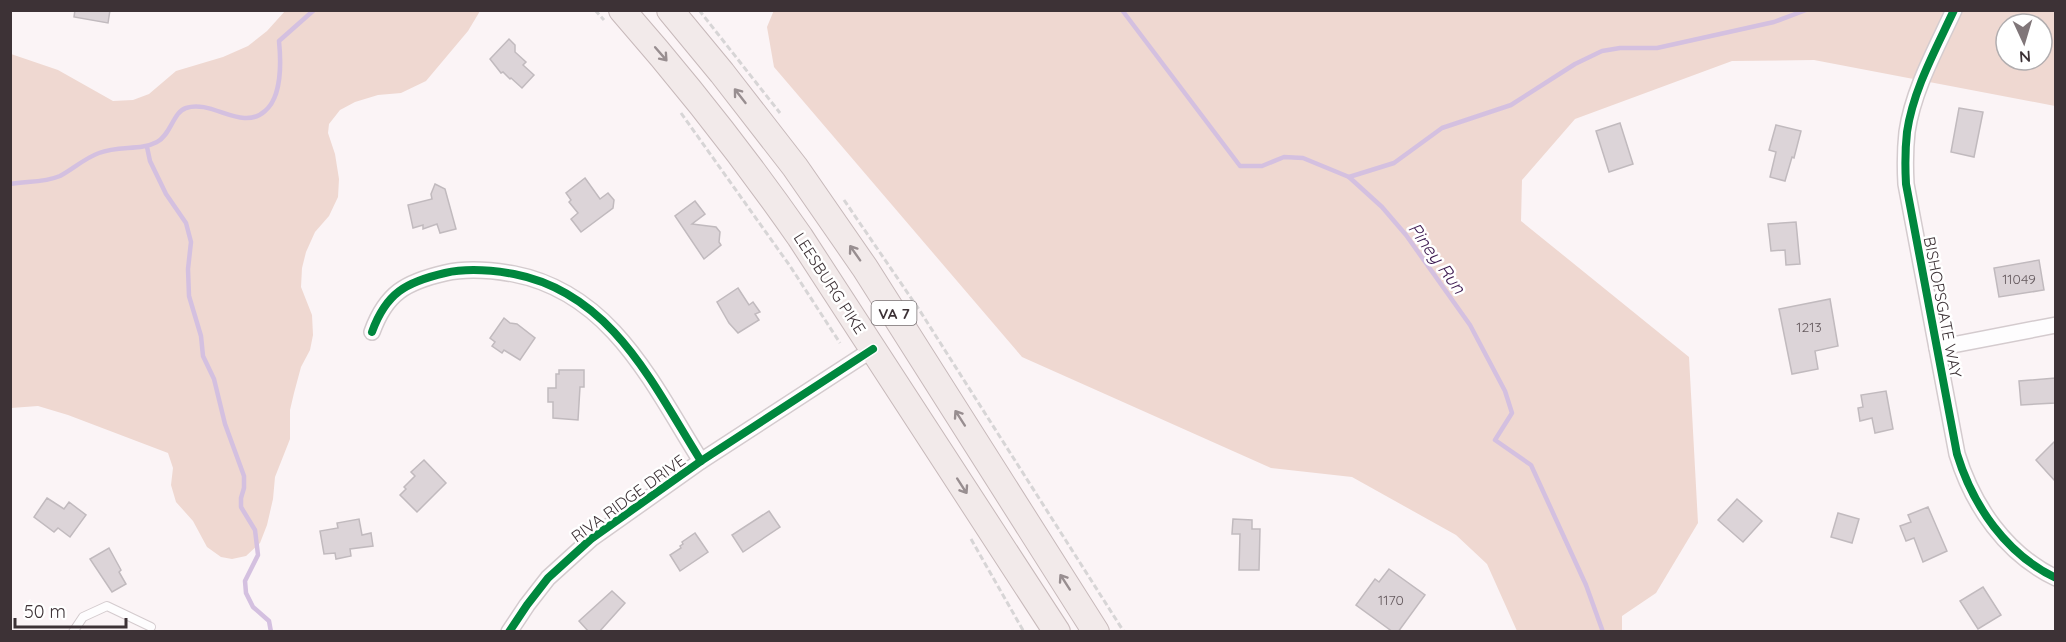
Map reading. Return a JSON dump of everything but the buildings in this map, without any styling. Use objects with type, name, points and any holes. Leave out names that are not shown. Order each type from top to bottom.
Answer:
[{"type":"highway","name":"VA 7","points":[[670,10],[795,167],[865,268],[1096,632]]},
{"type":"highway","name":"LEESBURG PIKE","points":[[614,17],[677,72],[769,192],[1057,632]]},
{"type":"street","name":"BISHOPSGATE WAY","points":[[1954,10],[1914,102],[1907,130],[1906,184],[1957,454],[1974,496],[1988,519],[2006,541],[2027,560],[2055,578]]},
{"type":"street","points":[[372,332],[378,316],[396,293],[423,278],[449,272],[490,271],[524,276],[548,284],[580,301],[613,329],[630,349],[701,461]]},
{"type":"street","points":[[1937,348],[2055,325]]},
{"type":"street","name":"RIVA RIDGE DRIVE","points":[[509,632],[548,578],[591,539],[701,461],[873,349]]},
{"type":"lane","points":[[73,632],[83,616],[107,606],[151,627]]},
{"type":"path","points":[[595,10],[614,17]]},
{"type":"path","points":[[678,110],[790,266],[840,343]]},
{"type":"shaded area","points":[[774,10],[2055,11],[2055,106],[1814,60],[1732,61],[1575,119],[1522,180],[1521,221],[1689,357],[1698,523],[1656,593],[1622,616],[1622,631],[1517,631],[1487,564],[1456,535],[1352,477],[1271,468],[1022,357],[774,67],[767,27]]},
{"type":"shaded area","points":[[285,11],[480,11],[468,31],[426,81],[401,93],[378,95],[355,102],[340,110],[329,124],[328,133],[335,154],[339,179],[338,197],[329,216],[315,232],[302,268],[301,287],[312,315],[313,335],[310,350],[301,367],[294,393],[290,410],[290,439],[275,477],[267,525],[260,543],[246,556],[232,559],[221,557],[207,547],[193,521],[176,502],[171,485],[173,468],[168,453],[38,406],[11,408],[11,54],[58,70],[113,101],[133,100],[149,94],[176,71],[223,57],[248,46],[267,31]]},
{"type":"waterway","name":"Piney Run","points":[[10,184],[54,178],[99,153],[157,142],[166,134],[178,114],[186,108],[196,106],[237,117],[256,117],[271,105],[275,97],[280,68],[279,41],[314,10]]},
{"type":"waterway","name":"Piney Run","points":[[1122,10],[1240,166],[1262,166],[1284,157],[1303,158],[1349,177],[1382,207],[1406,235],[1470,325],[1505,391],[1512,413],[1495,440],[1531,465],[1586,585],[1603,632]]},
{"type":"waterway","points":[[1349,177],[1394,163],[1442,128],[1511,105],[1575,64],[1602,51],[1620,48],[1657,48],[1774,22],[1806,10]]},
{"type":"waterway","points":[[147,147],[150,161],[166,194],[186,223],[191,242],[188,269],[189,296],[201,336],[203,356],[214,379],[225,424],[244,476],[241,507],[255,530],[258,555],[245,581],[246,593],[253,607],[269,621],[271,632]]},
{"type":"cycle path","points":[[1954,10],[1914,101],[1907,132],[1906,184],[1957,454],[1964,473],[1982,510],[2007,542],[2038,568],[2056,578]]},
{"type":"cycle path","points":[[372,332],[384,308],[399,291],[408,285],[445,273],[462,270],[488,271],[514,274],[548,284],[578,301],[604,321],[626,346],[647,373],[701,461]]},
{"type":"cycle path","points":[[509,632],[548,578],[591,539],[701,461],[873,349]]}]
